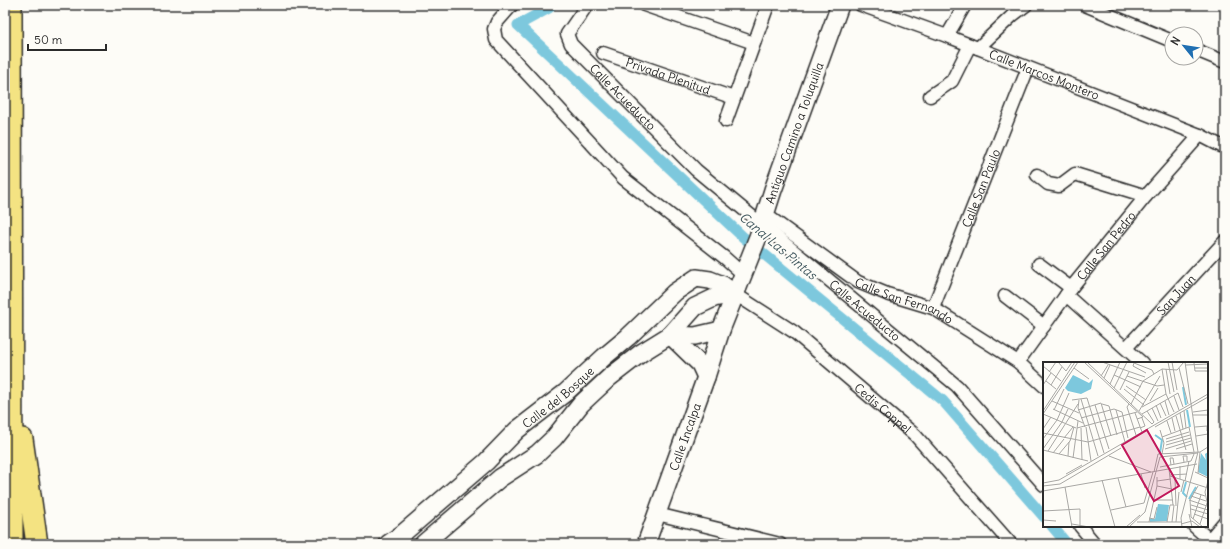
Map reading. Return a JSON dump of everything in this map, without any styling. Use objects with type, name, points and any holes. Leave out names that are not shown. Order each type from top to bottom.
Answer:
[{"type":"highway","points":[[10,5],[12,544]]},
{"type":"highway","points":[[11,366],[37,544]]},
{"type":"street","points":[[512,5],[497,22],[494,29],[496,40],[623,178],[726,258],[747,268],[735,294],[714,298],[695,307],[670,335]]},
{"type":"street","name":"Calle Acueducto","points":[[587,5],[567,34],[571,44],[696,170],[957,386],[1043,484]]},
{"type":"street","points":[[644,5],[754,43]]},
{"type":"street","points":[[726,122],[768,5]]},
{"type":"street","name":"Antiguo Camino a Toluquilla","points":[[747,268],[840,5]]},
{"type":"street","name":"Calle Marcos Montero","points":[[861,5],[947,36],[1200,135],[1225,148]]},
{"type":"street","points":[[947,36],[965,5]]},
{"type":"street","points":[[930,96],[952,81],[974,47],[1026,5]]},
{"type":"street","points":[[1085,5],[1164,38]]},
{"type":"street","name":"Privada Plenitud","points":[[603,53],[734,98]]},
{"type":"street","points":[[1204,53],[1225,62]]},
{"type":"street","name":"Calle San Paulo","points":[[933,308],[1028,68]]},
{"type":"street","name":"Calle San Pedro","points":[[1018,362],[1069,291],[1146,196],[1200,135]]},
{"type":"street","points":[[1036,175],[1048,184],[1059,186],[1075,174],[1146,196]]},
{"type":"street","name":"Calle San Fernando","points":[[762,225],[858,282],[887,294],[933,308],[1018,362],[1043,385]]},
{"type":"street","name":"San Juan","points":[[1126,348],[1225,240]]},
{"type":"street","points":[[1039,264],[1069,291],[1141,362]]},
{"type":"street","name":"Calle del Bosque","points":[[388,544],[401,535],[486,462],[517,430],[565,393],[604,357],[628,338],[675,292],[696,278],[710,280],[723,285],[735,294]]},
{"type":"street","points":[[670,335],[675,292]]},
{"type":"street","name":"Calle Incalpa","points":[[646,544],[735,294]]},
{"type":"street","name":"Cedis Coppel","points":[[735,294],[794,332],[915,435],[1012,544]]},
{"type":"street","points":[[1005,296],[1044,326]]},
{"type":"street","points":[[670,335],[696,336],[721,330]]},
{"type":"street","points":[[670,335],[700,364],[706,377]]},
{"type":"street","name":"Calle del Bosque","points":[[423,544],[500,478],[537,454],[554,438],[581,404],[610,377],[641,352],[670,335]]},
{"type":"street","points":[[657,514],[748,540],[780,544]]},
{"type":"street","points":[[1195,527],[1211,542],[1225,521]]},
{"type":"street","points":[[1081,527],[1095,544]]},
{"type":"waterway","name":"Canal Las Pintas","points":[[551,5],[549,8],[518,25],[743,237],[943,401],[1043,516]]},
{"type":"waterway","name":"Canal Las Pintas","points":[[1053,527],[1067,544]]}]
